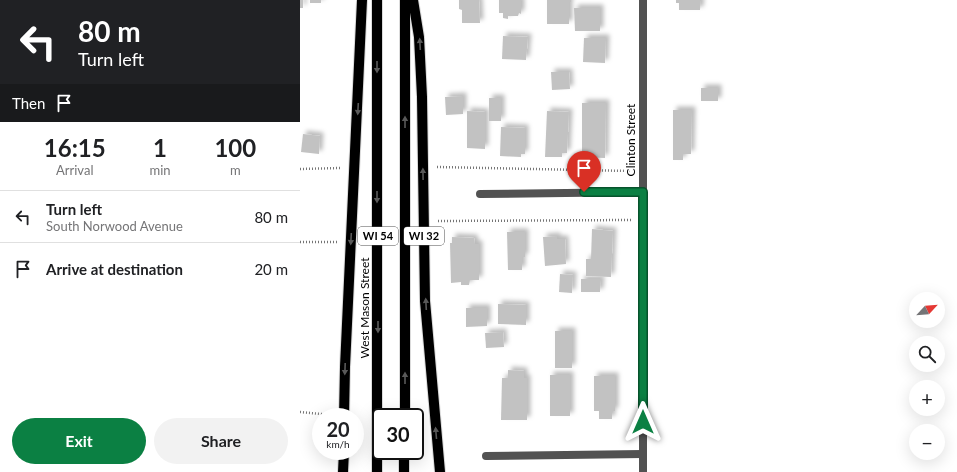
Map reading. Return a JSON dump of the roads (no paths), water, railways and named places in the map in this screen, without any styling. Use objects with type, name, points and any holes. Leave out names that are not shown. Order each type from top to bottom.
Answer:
[{"type":"main road","points":[[344,408],[362,0]]},
{"type":"main road","name":"West Mason Street","points":[[377,0],[378,472]]},
{"type":"main road","name":"WI 54","points":[[404,408],[405,0]]},
{"type":"main road","name":"WI 32","points":[[413,0],[419,37],[422,97],[425,301],[440,472]]},
{"type":"main road","points":[[344,460],[344,472]]},
{"type":"main road","points":[[404,460],[404,472]]},
{"type":"street","name":"Clinton Street","points":[[643,0],[643,472]]},
{"type":"street","points":[[480,194],[643,192]]},
{"type":"street","points":[[486,456],[643,454]]}]
